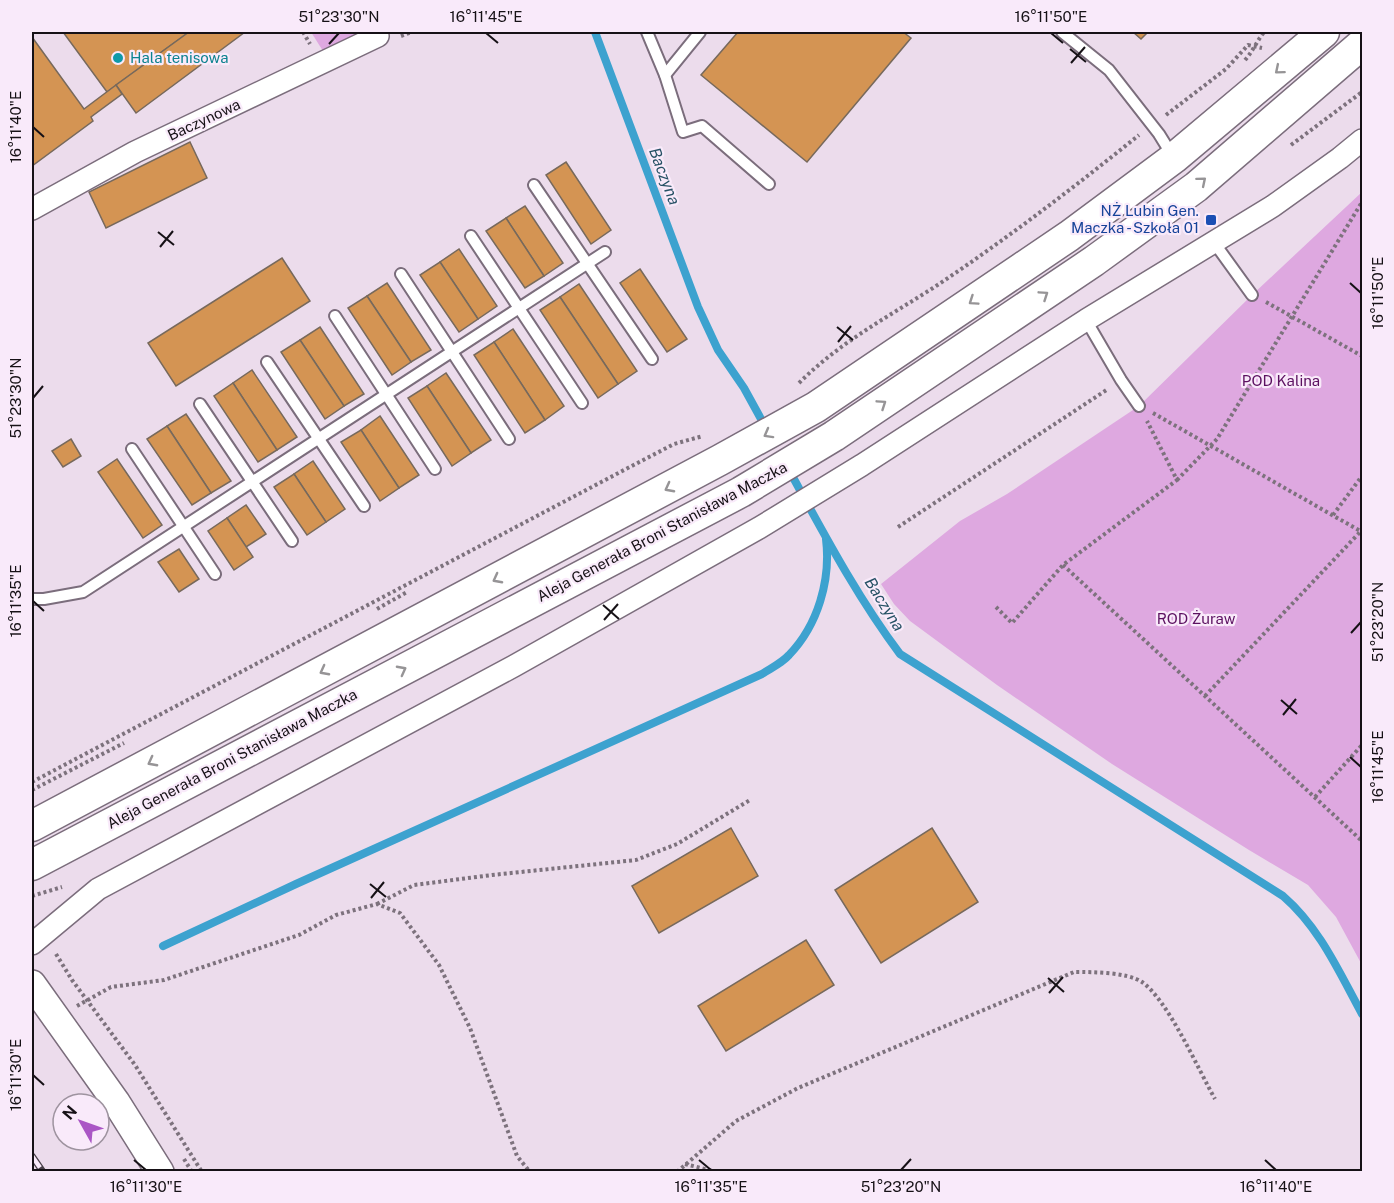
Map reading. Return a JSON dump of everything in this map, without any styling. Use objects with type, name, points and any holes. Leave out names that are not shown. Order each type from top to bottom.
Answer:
[{"type":"main road","points":[[32,826],[720,460],[806,397],[1070,236],[1174,158],[1324,32]]},
{"type":"main road","name":"Aleja Generała Broni Stanisława Maczka","points":[[42,859],[741,492],[834,436],[1094,261],[1196,187],[1362,44]]},
{"type":"street","name":"Baczynowa","points":[[32,209],[135,152],[291,80],[378,36]]},
{"type":"street","points":[[37,939],[98,889],[514,666],[759,528],[862,465],[1086,320],[1273,206],[1362,140]]},
{"type":"street","points":[[32,984],[116,1102],[160,1172]]},
{"type":"lane","points":[[647,32],[665,75],[683,132],[702,126],[769,184]]},
{"type":"lane","points":[[665,75],[700,32]]},
{"type":"lane","points":[[1062,32],[1109,70],[1174,158]]},
{"type":"lane","points":[[534,185],[652,359]]},
{"type":"lane","points":[[471,236],[582,403]]},
{"type":"lane","points":[[1213,241],[1252,295]]},
{"type":"lane","points":[[32,599],[83,592],[604,252]]},
{"type":"lane","points":[[401,274],[509,439]]},
{"type":"lane","points":[[335,316],[435,469]]},
{"type":"lane","points":[[1086,320],[1139,406]]},
{"type":"lane","points":[[267,362],[364,506]]},
{"type":"lane","points":[[200,405],[292,541]]},
{"type":"lane","points":[[132,449],[215,574]]},
{"type":"path","points":[[1239,68],[1256,47],[1258,39],[1264,32]]},
{"type":"path","points":[[806,397],[817,365],[842,345],[933,287],[1050,206],[1151,124],[1226,69],[1248,45],[1267,49]]},
{"type":"path","points":[[996,607],[1012,623],[1063,565],[1177,480],[1212,446],[1362,202]]},
{"type":"path","points":[[1252,295],[1294,316],[1362,356]]},
{"type":"path","points":[[898,527],[1121,380]]},
{"type":"path","points":[[1139,406],[1362,532],[1205,696]]},
{"type":"path","points":[[1139,406],[1177,480]]},
{"type":"path","points":[[32,782],[674,444],[706,435]]},
{"type":"path","points":[[1333,515],[1362,476]]},
{"type":"path","points":[[1063,565],[1362,841]]},
{"type":"path","points":[[1314,797],[1362,745]]},
{"type":"path","points":[[58,1018],[111,987],[164,980],[288,939],[336,915],[377,904],[414,885],[636,860],[677,844],[750,800]]},
{"type":"path","points":[[32,896],[73,884]]},
{"type":"path","points":[[377,904],[400,913],[439,965],[470,1028],[517,1156],[530,1172]]},
{"type":"path","points":[[37,939],[88,1000],[135,1065],[202,1172]]},
{"type":"path","points":[[677,1172],[736,1121],[798,1088],[1074,972],[1108,973],[1141,981],[1160,999],[1215,1099]]},
{"type":"path","points":[[684,1164],[717,1172]]},
{"type":"green space","points":[[311,32],[364,32],[323,51]]},
{"type":"green space","name":"ROD Żuraw","points":[[1362,192],[1362,965],[1336,917],[1308,885],[1112,764],[997,685],[910,621],[894,604],[881,584],[960,521],[1007,494],[1139,406],[1252,295]]},
{"type":"building","name":"Hala tenisowa","points":[[63,32],[189,32],[107,92]]},
{"type":"building","points":[[189,32],[245,32],[136,113],[116,85]]},
{"type":"building","points":[[738,32],[903,32],[911,38],[807,162],[701,75]]},
{"type":"building","points":[[1133,32],[1148,32],[1141,39]]},
{"type":"building","points":[[32,37],[84,109],[116,85],[122,94],[91,117],[93,121],[32,166]]},
{"type":"building","points":[[190,142],[207,178],[106,228],[89,192]]},
{"type":"building","points":[[566,162],[611,230],[591,244],[546,175]]},
{"type":"building","points":[[525,206],[563,263],[544,276],[506,218]]},
{"type":"building","points":[[506,218],[544,276],[525,288],[486,231]]},
{"type":"building","points":[[459,249],[497,306],[478,319],[440,262]]},
{"type":"building","points":[[282,258],[310,301],[176,386],[148,343]]},
{"type":"building","points":[[440,262],[478,319],[459,332],[420,275]]},
{"type":"building","points":[[640,269],[687,339],[667,352],[620,283]]},
{"type":"building","points":[[387,283],[431,350],[411,362],[367,296]]},
{"type":"building","points":[[579,284],[637,371],[618,384],[560,297]]},
{"type":"building","points":[[367,296],[411,362],[392,375],[348,308]]},
{"type":"building","points":[[560,297],[618,384],[598,398],[540,310]]},
{"type":"building","points":[[320,327],[364,394],[344,406],[300,340]]},
{"type":"building","points":[[513,329],[564,406],[545,420],[494,342]]},
{"type":"building","points":[[300,340],[344,406],[325,419],[281,352]]},
{"type":"building","points":[[494,342],[545,420],[525,433],[474,355]]},
{"type":"building","points":[[252,370],[297,437],[277,450],[233,383]]},
{"type":"building","points":[[446,373],[491,440],[471,453],[427,386]]},
{"type":"building","points":[[233,383],[277,450],[258,462],[214,396]]},
{"type":"building","points":[[427,386],[471,453],[452,466],[408,398]]},
{"type":"building","points":[[186,414],[231,481],[211,493],[167,426]]},
{"type":"building","points":[[380,416],[419,475],[399,488],[361,430]]},
{"type":"building","points":[[167,426],[211,493],[192,505],[147,439]]},
{"type":"building","points":[[361,430],[399,488],[380,501],[341,442]]},
{"type":"building","points":[[71,439],[81,456],[63,467],[52,451]]},
{"type":"building","points":[[117,459],[162,525],[143,538],[98,472]]},
{"type":"building","points":[[313,461],[345,509],[326,522],[294,474]]},
{"type":"building","points":[[294,474],[326,522],[307,535],[274,487]]},
{"type":"building","points":[[246,505],[266,534],[246,547],[227,518]]},
{"type":"building","points":[[227,518],[253,557],[234,570],[208,531]]},
{"type":"building","points":[[179,549],[199,579],[179,592],[158,562]]},
{"type":"building","points":[[731,828],[758,876],[659,933],[632,886]]},
{"type":"building","points":[[932,828],[978,902],[881,963],[835,890]]},
{"type":"building","points":[[806,940],[834,985],[726,1051],[698,1006]]},
{"type":"waterway","name":"Baczyna","points":[[595,32],[698,307],[718,350],[744,388],[766,428]]},
{"type":"waterway","name":"Baczyna","points":[[789,470],[855,587],[900,654],[1283,896],[1318,936],[1362,1014]]},
{"type":"waterway","points":[[163,946],[762,674],[786,658],[808,630],[815,616],[824,586],[826,539]]},
{"type":"railway","points":[[32,1156],[43,1172]]},
{"type":"place","name":"Hala tenisowa","points":[[118,58]]},
{"type":"place","name":"NŻ Lubin Gen. Maczka - Szkoła 01","points":[[1211,220]]},
{"type":"park label","name":"POD Kalina","points":[[1281,381]]}]
